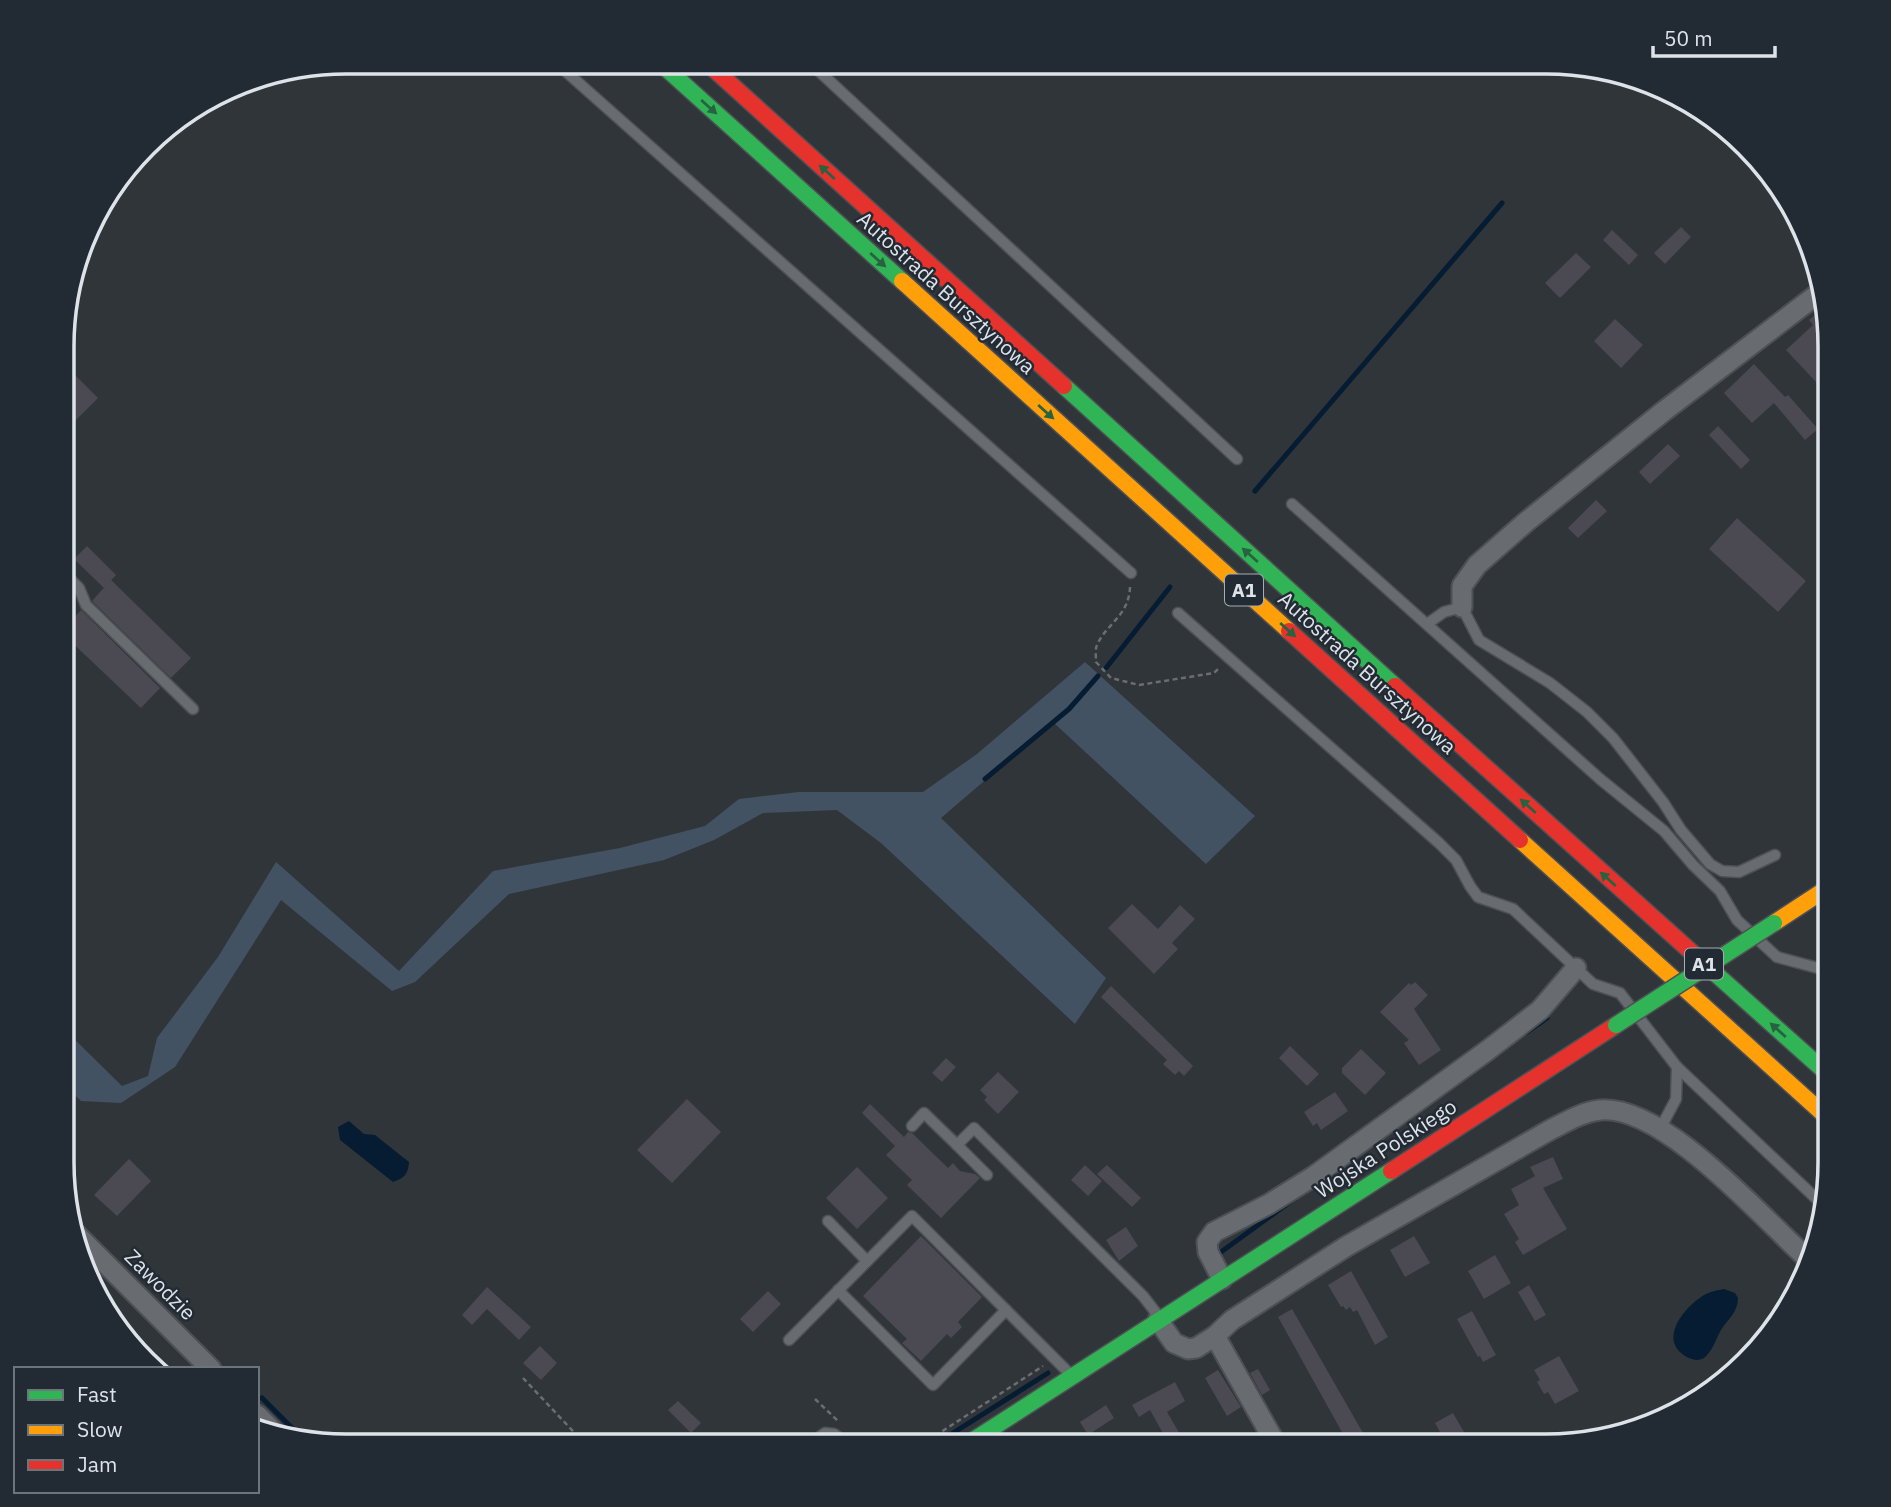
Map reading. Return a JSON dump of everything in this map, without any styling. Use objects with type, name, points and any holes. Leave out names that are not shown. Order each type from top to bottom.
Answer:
[{"type":"main road","name":"Autostrada Bursztynowa","points":[[672,74],[1818,1109]]},
{"type":"main road","name":"Autostrada Bursztynowa","points":[[719,74],[1818,1065]]},
{"type":"main road","name":"Wojska Polskiego","points":[[990,1434],[1159,1319],[1818,894]]},
{"type":"street","points":[[1462,607],[1462,586],[1468,576],[1526,522],[1664,411],[1813,298]]},
{"type":"street","points":[[1222,1279],[1208,1252],[1207,1242],[1214,1231],[1280,1197],[1379,1129],[1540,1010],[1576,968]]},
{"type":"street","points":[[1159,1319],[1174,1343],[1188,1349],[1196,1348],[1232,1320],[1347,1245],[1583,1114],[1601,1110],[1633,1116],[1680,1142],[1802,1253]]},
{"type":"street","name":"Zawodzie","points":[[87,1245],[209,1367]]},
{"type":"street","points":[[1214,1336],[1270,1434]]},
{"type":"lane","points":[[569,74],[1131,573]]},
{"type":"lane","points":[[822,74],[1237,459]]},
{"type":"lane","points":[[1292,504],[1600,779],[1664,831],[1720,891],[1737,920],[1777,957],[1818,968]]},
{"type":"lane","points":[[74,583],[86,605],[193,709]]},
{"type":"lane","points":[[1427,624],[1444,612],[1462,607],[1479,640],[1550,683],[1587,712],[1613,738],[1663,802],[1681,830],[1710,864],[1722,871],[1739,872],[1775,855]]},
{"type":"lane","points":[[1178,612],[1439,843],[1456,860],[1478,897],[1513,909],[1593,984],[1620,993],[1677,1067],[1815,1197]]},
{"type":"lane","points":[[1660,1129],[1676,1098],[1677,1067]]},
{"type":"lane","points":[[912,1126],[924,1113],[987,1175]]},
{"type":"lane","points":[[957,1145],[974,1128],[1143,1296],[1159,1319]]},
{"type":"lane","points":[[789,1340],[912,1216],[1072,1376]]},
{"type":"lane","points":[[828,1221],[867,1261]]},
{"type":"lane","points":[[838,1290],[933,1385],[1006,1310]]},
{"type":"path","points":[[1131,573],[1130,597],[1117,620],[1096,646],[1096,662],[1111,678],[1139,685],[1214,673],[1231,658]]},
{"type":"path","points":[[939,1434],[1055,1359]]},
{"type":"path","points":[[523,1378],[576,1434]]},
{"type":"shaded area","points":[[1085,662],[1255,816],[1206,864],[1053,722],[941,818],[1106,978],[1075,1024],[881,843],[837,810],[763,813],[714,840],[664,860],[509,894],[415,982],[392,991],[281,900],[175,1067],[121,1103],[81,1101],[74,1094],[74,1039],[122,1086],[148,1076],[157,1038],[218,957],[276,862],[399,971],[493,871],[620,848],[705,826],[739,799],[799,792],[923,792],[977,754]]},
{"type":"shaded area","points":[[349,1121],[364,1134],[375,1135],[409,1162],[405,1175],[393,1182],[340,1140],[338,1127]]},
{"type":"shaded area","points":[[1724,1289],[1735,1293],[1738,1298],[1734,1311],[1707,1355],[1698,1360],[1689,1358],[1679,1351],[1674,1343],[1676,1325],[1696,1301],[1706,1294]]},
{"type":"building","points":[[1681,227],[1691,237],[1665,264],[1654,253]]},
{"type":"building","points":[[1612,230],[1638,255],[1629,265],[1603,240]]},
{"type":"building","points":[[1576,253],[1591,267],[1560,298],[1545,283]]},
{"type":"building","points":[[1816,315],[1817,383],[1786,350],[1813,325],[1809,320]]},
{"type":"building","points":[[1615,319],[1643,345],[1621,368],[1594,341]]},
{"type":"building","points":[[1754,364],[1785,397],[1788,395],[1818,429],[1805,440],[1774,403],[1752,423],[1724,393]]},
{"type":"building","points":[[74,374],[98,398],[74,422]]},
{"type":"building","points":[[1718,426],[1750,460],[1741,469],[1709,435]]},
{"type":"building","points":[[1668,444],[1680,456],[1650,484],[1639,472]]},
{"type":"building","points":[[1596,500],[1607,511],[1578,538],[1568,528]]},
{"type":"building","points":[[1737,518],[1806,581],[1778,612],[1709,549]]},
{"type":"building","points":[[87,546],[116,575],[104,588],[74,559]]},
{"type":"building","points":[[111,580],[191,658],[171,678],[92,601]]},
{"type":"building","points":[[81,610],[160,688],[141,708],[74,644],[74,618]]},
{"type":"building","points":[[1132,904],[1158,929],[1180,905],[1195,919],[1172,943],[1178,949],[1154,974],[1108,928]]},
{"type":"building","points":[[1415,982],[1428,995],[1414,1009],[1441,1050],[1419,1065],[1404,1043],[1409,1040],[1380,1012],[1409,983],[1411,985]]},
{"type":"building","points":[[1111,986],[1193,1066],[1184,1076],[1179,1071],[1175,1075],[1163,1064],[1167,1060],[1101,997]]},
{"type":"building","points":[[1290,1046],[1319,1074],[1307,1086],[1279,1058]]},
{"type":"building","points":[[1361,1049],[1386,1073],[1365,1095],[1342,1073],[1342,1068]]},
{"type":"building","points":[[946,1058],[956,1067],[942,1082],[932,1073]]},
{"type":"building","points":[[998,1072],[1019,1092],[998,1114],[984,1100],[987,1097],[980,1090]]},
{"type":"building","points":[[1335,1092],[1348,1111],[1321,1130],[1317,1123],[1313,1126],[1304,1112]]},
{"type":"building","points":[[687,1099],[721,1132],[672,1183],[637,1150]]},
{"type":"building","points":[[870,1104],[904,1137],[908,1132],[912,1133],[948,1168],[953,1163],[960,1171],[975,1174],[980,1178],[941,1218],[907,1185],[912,1180],[886,1155],[895,1146],[862,1113]]},
{"type":"building","points":[[1553,1157],[1563,1179],[1543,1188],[1567,1229],[1523,1255],[1515,1242],[1519,1239],[1504,1214],[1519,1205],[1511,1189],[1535,1176],[1530,1167]]},
{"type":"building","points":[[129,1159],[151,1181],[117,1216],[94,1195]]},
{"type":"building","points":[[1085,1165],[1102,1181],[1088,1196],[1071,1180]]},
{"type":"building","points":[[1107,1165],[1141,1198],[1132,1207],[1097,1174]]},
{"type":"building","points":[[857,1167],[888,1198],[857,1229],[826,1198]]},
{"type":"building","points":[[1126,1227],[1138,1246],[1119,1261],[1106,1240]]},
{"type":"building","points":[[921,1236],[982,1297],[958,1322],[962,1327],[951,1338],[947,1334],[921,1361],[902,1343],[907,1339],[863,1296]]},
{"type":"building","points":[[1414,1236],[1430,1263],[1405,1277],[1390,1250]]},
{"type":"building","points":[[1495,1255],[1511,1283],[1484,1299],[1468,1271]]},
{"type":"building","points":[[1351,1271],[1388,1337],[1375,1345],[1357,1310],[1353,1312],[1350,1307],[1346,1310],[1341,1307],[1328,1285]]},
{"type":"building","points":[[1529,1285],[1546,1315],[1535,1321],[1518,1292]]},
{"type":"building","points":[[487,1287],[531,1327],[519,1340],[487,1309],[472,1325],[462,1315]]},
{"type":"building","points":[[768,1291],[781,1304],[753,1332],[740,1319]]},
{"type":"building","points":[[1292,1309],[1364,1434],[1343,1434],[1278,1317]]},
{"type":"building","points":[[1472,1311],[1496,1355],[1483,1362],[1457,1319]]},
{"type":"building","points":[[540,1346],[557,1363],[541,1380],[523,1363]]},
{"type":"building","points":[[1559,1356],[1579,1391],[1555,1404],[1548,1392],[1544,1394],[1534,1370]]},
{"type":"building","points":[[1258,1369],[1270,1390],[1262,1395],[1250,1373]]},
{"type":"building","points":[[1218,1370],[1241,1407],[1227,1416],[1205,1378]]},
{"type":"building","points":[[1175,1382],[1185,1401],[1167,1412],[1180,1434],[1163,1434],[1150,1410],[1139,1417],[1132,1405]]},
{"type":"building","points":[[678,1401],[701,1423],[691,1433],[668,1410]]},
{"type":"building","points":[[1106,1405],[1114,1418],[1090,1434],[1080,1422]]},
{"type":"building","points":[[1453,1413],[1465,1434],[1441,1434],[1435,1423]]},
{"type":"waterway","points":[[1255,491],[1502,203]]},
{"type":"waterway","points":[[1106,668],[1170,587]]},
{"type":"waterway","points":[[985,779],[1069,709],[1098,676]]},
{"type":"waterway","points":[[1527,1032],[1547,1018]]},
{"type":"waterway","points":[[1221,1252],[1294,1199]]},
{"type":"waterway","points":[[951,1434],[1048,1373]]},
{"type":"waterway","points":[[262,1398],[292,1428]]},
{"type":"traffic: fast","points":[[672,74],[902,281]]},
{"type":"traffic: fast","points":[[1064,386],[1395,686]]},
{"type":"traffic: fast","points":[[1616,1025],[1774,923]]},
{"type":"traffic: fast","points":[[1707,966],[1818,1065]]},
{"type":"traffic: fast","points":[[983,1434],[1391,1171]]},
{"type":"traffic: slow","points":[[902,281],[1289,631]]},
{"type":"traffic: slow","points":[[1520,840],[1818,1109]]},
{"type":"traffic: slow","points":[[1774,923],[1818,894]]},
{"type":"traffic: jam","points":[[719,74],[1064,386]]},
{"type":"traffic: jam","points":[[1289,631],[1520,840]]},
{"type":"traffic: jam","points":[[1395,686],[1707,966]]},
{"type":"traffic: jam","points":[[1391,1171],[1616,1025]]}]
